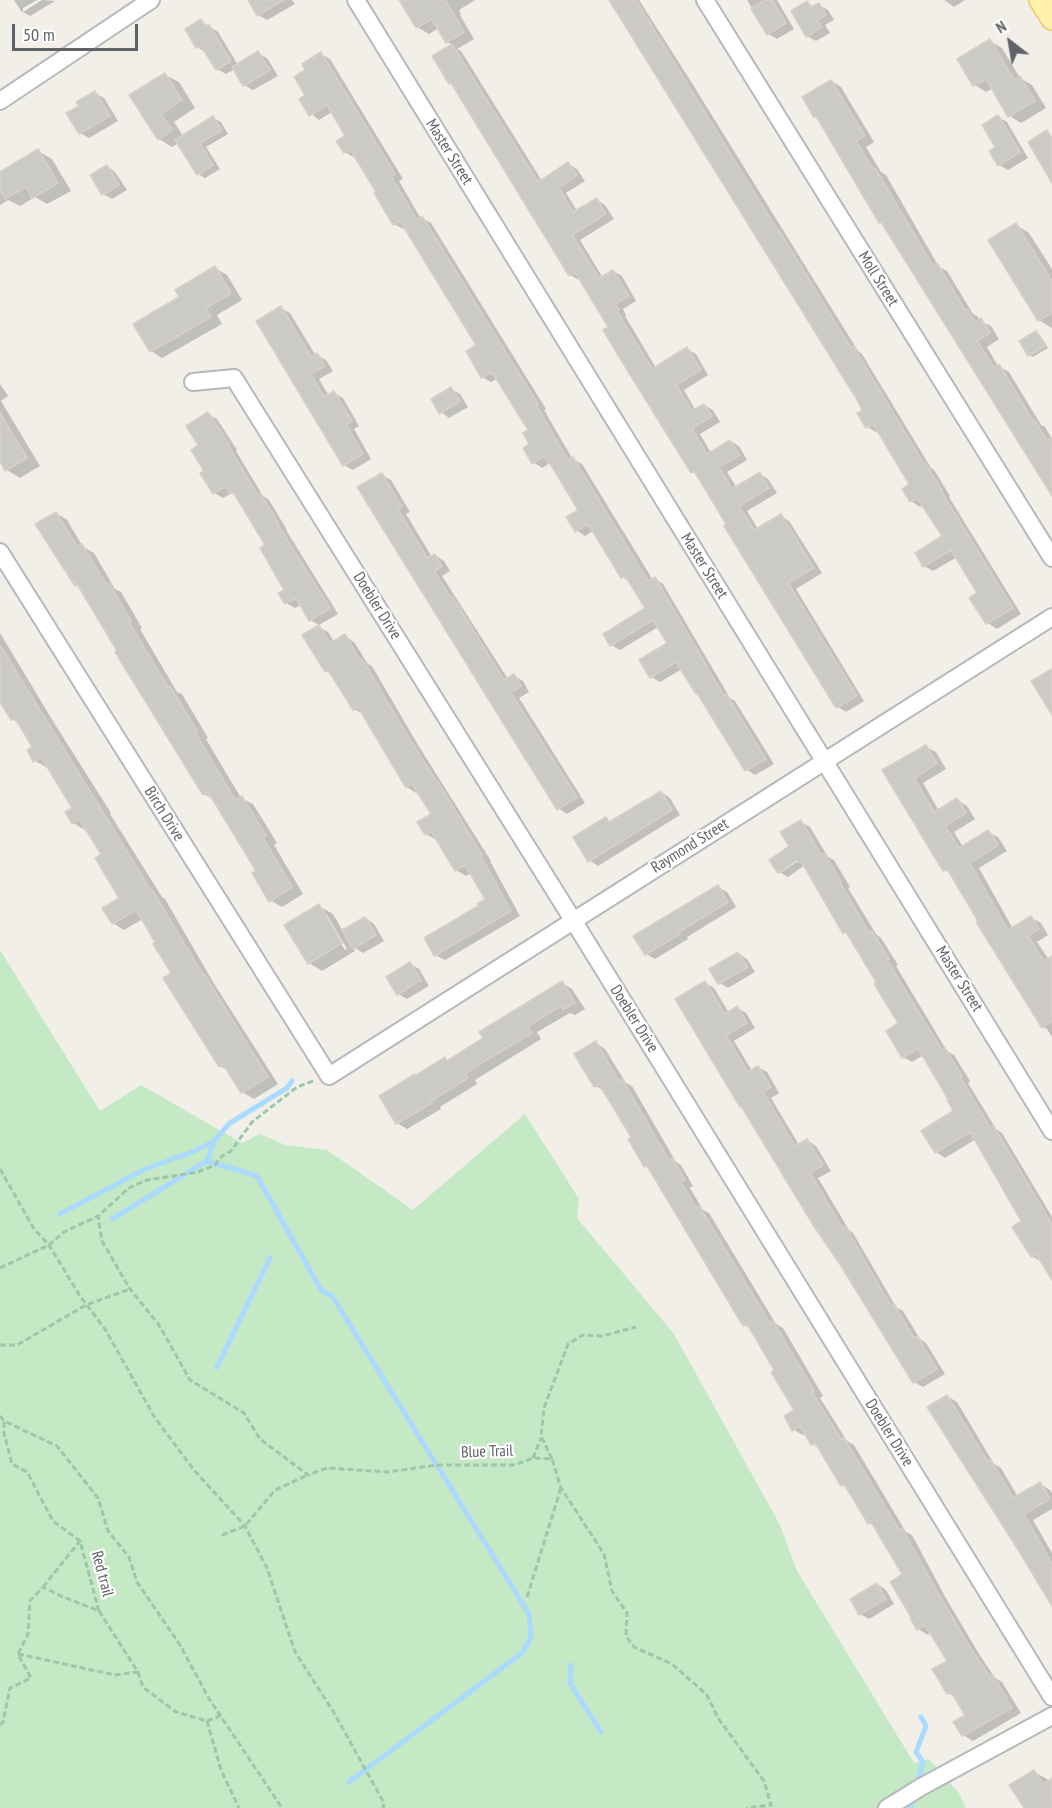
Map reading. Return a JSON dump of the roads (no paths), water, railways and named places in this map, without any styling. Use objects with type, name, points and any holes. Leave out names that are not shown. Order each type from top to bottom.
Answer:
[{"type":"main road","points":[[1040,0],[1052,19]]},
{"type":"street","points":[[0,101],[151,0]]},
{"type":"street","name":"Master Street","points":[[356,0],[1052,1131]]},
{"type":"street","name":"Moll Street","points":[[705,0],[1052,558]]},
{"type":"street","name":"Doebler Drive","points":[[193,382],[234,378],[573,920],[1052,1697]]},
{"type":"street","name":"Birch Drive","points":[[0,552],[329,1076]]},
{"type":"street","name":"Raymond Street","points":[[329,1076],[1052,617]]},
{"type":"street","points":[[887,1808],[1052,1716]]},
{"type":"waterway","points":[[112,1219],[207,1161],[214,1141],[230,1123],[287,1088],[292,1081]]},
{"type":"waterway","points":[[60,1214],[145,1169],[213,1142]]},
{"type":"waterway","points":[[207,1161],[257,1176],[321,1290],[332,1296],[529,1614],[531,1638],[522,1653],[349,1782]]},
{"type":"waterway","points":[[217,1367],[270,1258]]},
{"type":"waterway","points":[[571,1665],[570,1683],[601,1732]]},
{"type":"waterway","points":[[917,1784],[923,1762],[916,1752],[926,1726],[921,1717]]},
{"type":"waterway","points":[[911,1808],[914,1796]]}]
